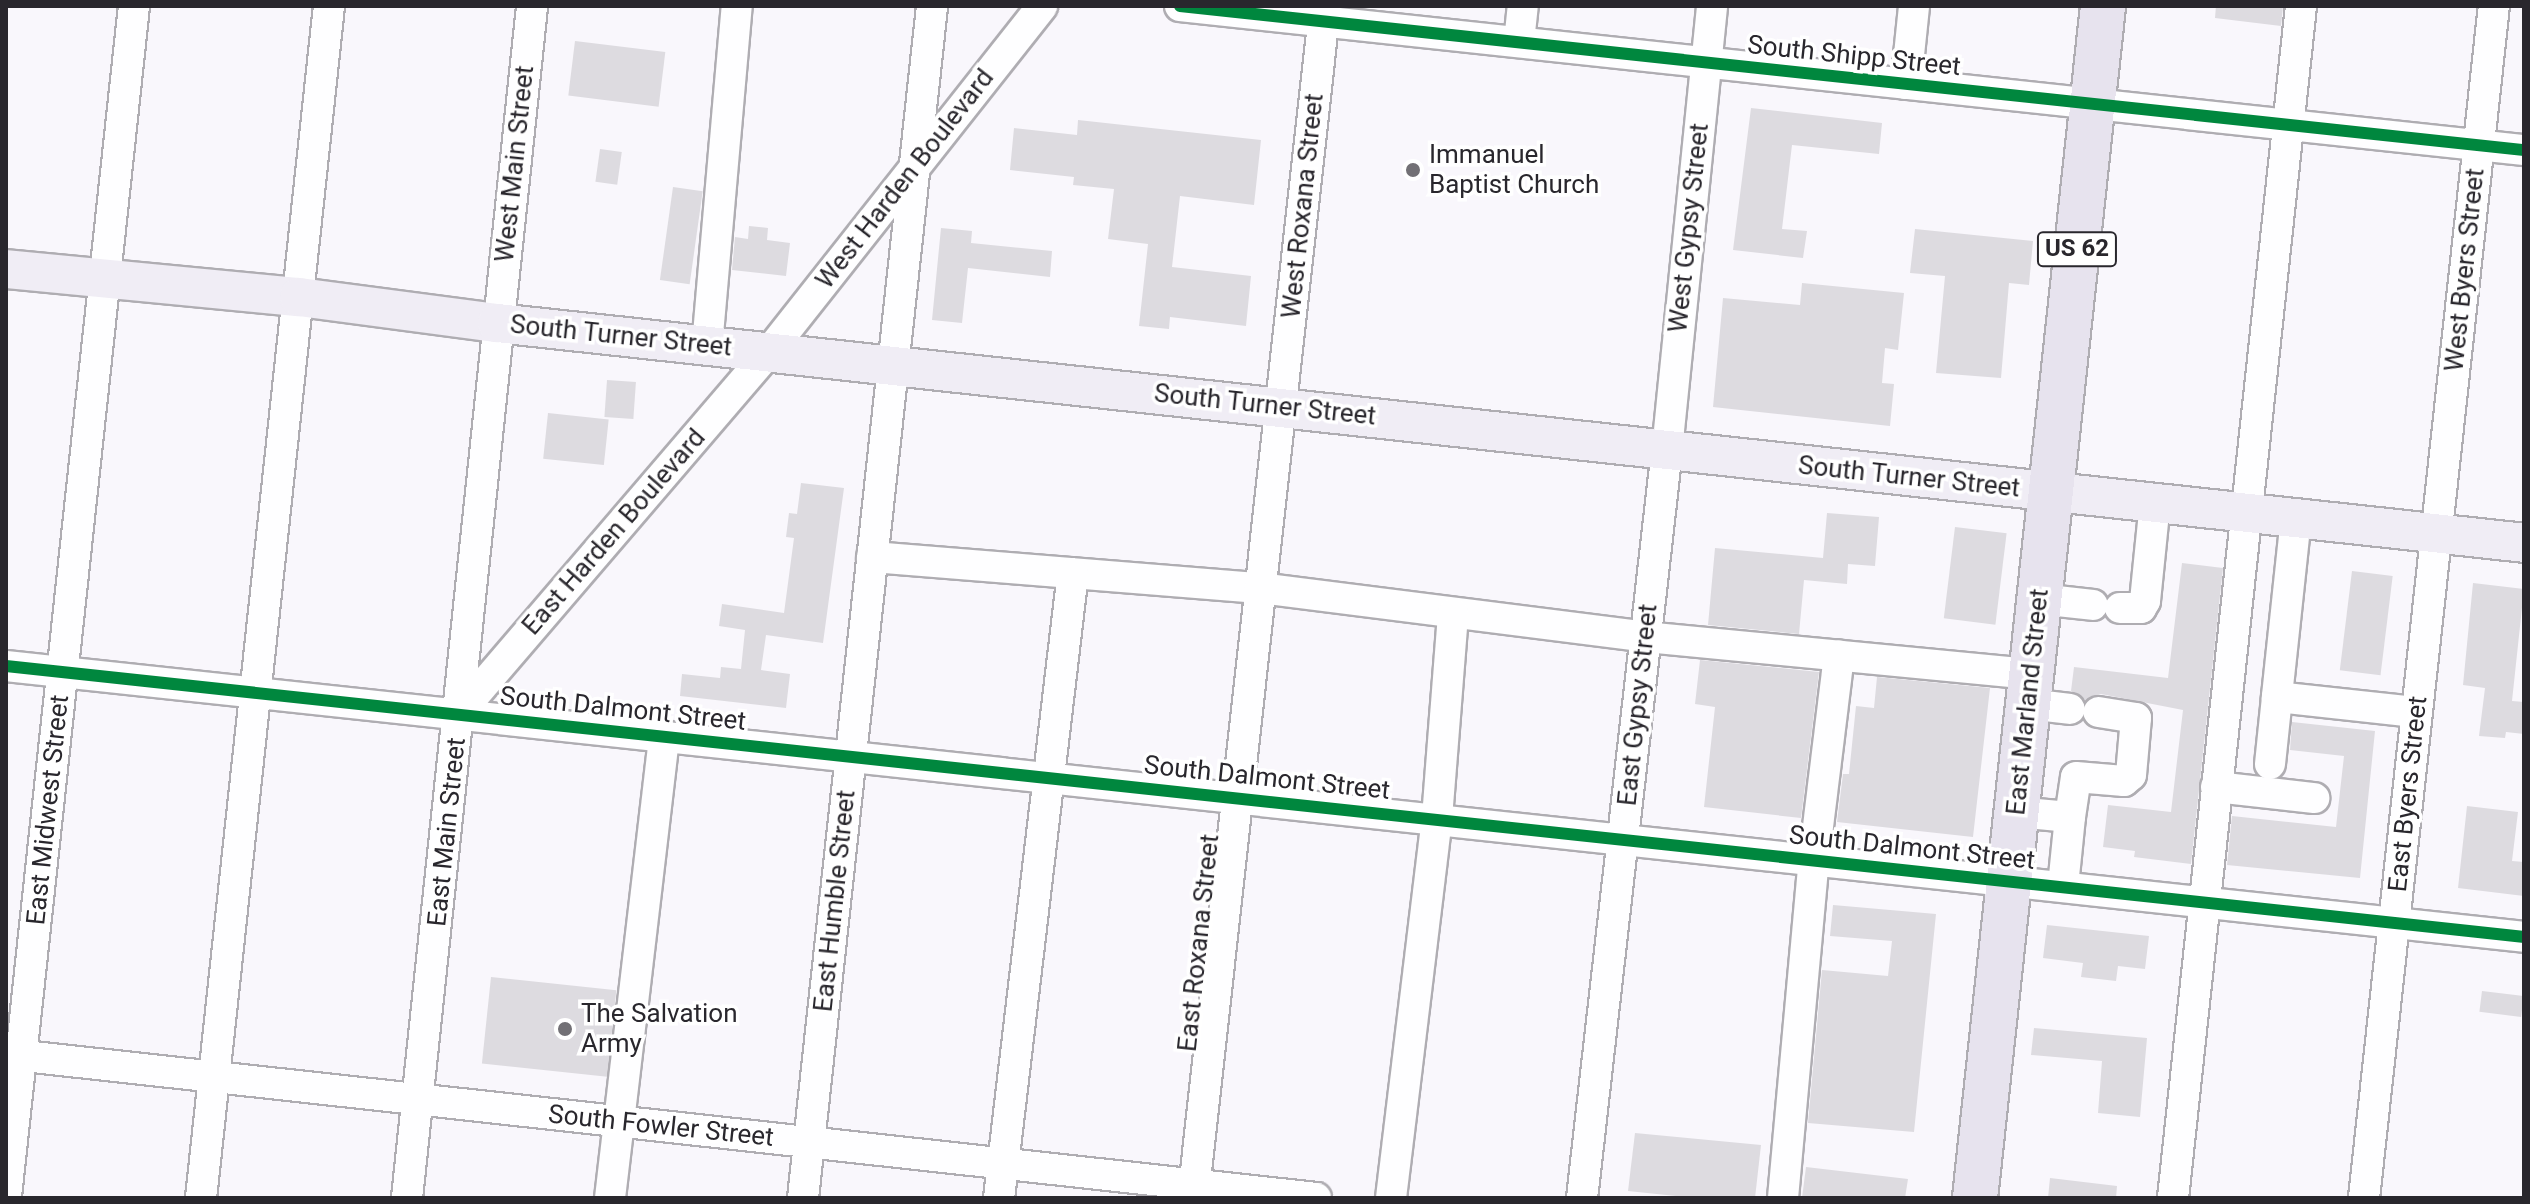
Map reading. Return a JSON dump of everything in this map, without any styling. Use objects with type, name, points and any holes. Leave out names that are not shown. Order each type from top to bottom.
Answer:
[{"type":"highway","name":"US 62","points":[[2051,492],[2103,6]]},
{"type":"highway","name":"East Marland Street","points":[[1975,1198],[2016,812],[2057,700],[2039,599],[2051,492]]},
{"type":"main road","name":"South Turner Street","points":[[6,269],[299,297],[497,323],[2524,543]]},
{"type":"street","name":"East Midwest Street","points":[[6,1196],[14,1055],[63,673],[134,6]]},
{"type":"street","points":[[201,1198],[329,6]]},
{"type":"street","name":"West Main Street","points":[[497,323],[532,6]]},
{"type":"street","points":[[707,346],[737,6]]},
{"type":"street","name":"East Humble Street","points":[[803,1198],[932,6]]},
{"type":"street","name":"West Harden Boulevard","points":[[769,352],[1042,6]]},
{"type":"street","name":"South Shipp Street","points":[[1180,6],[1324,14],[1519,42],[2524,150]]},
{"type":"street","points":[[1519,42],[1523,6]]},
{"type":"street","name":"West Gypsy Street","points":[[1667,450],[1712,6]]},
{"type":"street","points":[[1906,84],[1914,6]]},
{"type":"street","points":[[2173,1198],[2301,6]]},
{"type":"street","name":"West Byers Street","points":[[2436,534],[2494,6]]},
{"type":"street","name":"West Roxana Street","points":[[1281,406],[1324,14]]},
{"type":"street","name":"East Main Street","points":[[407,1198],[460,712],[497,323]]},
{"type":"street","name":"East Harden Boulevard","points":[[460,712],[769,352]]},
{"type":"street","name":"East Roxana Street","points":[[1194,1192],[1281,406]]},
{"type":"street","name":"East Gypsy Street","points":[[1582,1198],[1667,450]]},
{"type":"street","points":[[2039,599],[2141,608],[2145,601],[2155,503]]},
{"type":"street","points":[[2270,764],[2296,518]]},
{"type":"street","name":"East Byers Street","points":[[2364,1198],[2436,534]]},
{"type":"street","points":[[872,557],[1260,588],[1646,637],[1839,656],[2136,718],[2131,775],[2124,781],[2076,777],[2063,886]]},
{"type":"street","points":[[999,1198],[1073,573]]},
{"type":"street","points":[[2235,609],[2286,615]]},
{"type":"street","points":[[1391,1198],[1437,818],[1453,614]]},
{"type":"street","points":[[1783,1198],[1814,859],[1839,656]]},
{"type":"street","name":"South Dalmont Street","points":[[6,666],[460,712],[2524,937]]},
{"type":"street","points":[[2277,697],[2416,712]]},
{"type":"street","points":[[610,1198],[664,735]]},
{"type":"street","points":[[2216,787],[2314,798]]},
{"type":"street","points":[[2016,812],[2070,817]]},
{"type":"street","name":"South Fowler Street","points":[[14,1055],[1003,1164],[1194,1192],[1316,1198]]},
{"type":"building","points":[[2216,6],[2283,6],[2281,26],[2215,18]]},
{"type":"building","points":[[575,41],[665,52],[659,107],[568,96]]},
{"type":"building","points":[[1751,108],[1882,123],[1879,154],[1792,145],[1782,229],[1807,231],[1803,258],[1733,250]]},
{"type":"building","points":[[1078,120],[1261,140],[1254,205],[1180,196],[1172,267],[1251,276],[1246,326],[1170,317],[1169,329],[1139,326],[1148,244],[1108,239],[1114,189],[1073,185],[1074,177],[1010,170],[1014,128],[1077,135]]},
{"type":"building","points":[[600,149],[622,152],[617,185],[595,182]]},
{"type":"building","points":[[673,187],[703,191],[690,284],[660,280]]},
{"type":"building","points":[[749,226],[768,228],[767,240],[790,243],[786,276],[732,270],[735,237],[748,239]]},
{"type":"building","points":[[941,228],[972,231],[971,243],[1052,251],[1050,277],[968,268],[962,323],[932,320]]},
{"type":"building","points":[[1915,229],[2033,241],[2029,285],[2009,283],[2001,378],[1936,373],[1945,276],[1910,273]]},
{"type":"building","points":[[1802,283],[1904,293],[1898,350],[1885,348],[1882,383],[1894,384],[1890,426],[1713,407],[1723,298],[1800,305]]},
{"type":"building","points":[[607,380],[636,382],[633,419],[604,417]]},
{"type":"building","points":[[548,413],[609,419],[604,465],[543,459]]},
{"type":"building","points":[[801,483],[844,488],[823,643],[766,635],[761,670],[790,674],[786,708],[680,696],[682,674],[720,678],[721,667],[741,669],[745,630],[719,626],[722,604],[784,613],[794,538],[786,537],[789,513],[797,514]]},
{"type":"building","points":[[1827,513],[1879,517],[1875,566],[1848,564],[1847,584],[1804,580],[1799,634],[1708,625],[1715,548],[1823,558]]},
{"type":"building","points":[[1955,527],[2007,533],[1995,625],[1944,618]]},
{"type":"building","points":[[2182,563],[2223,568],[2191,864],[2134,857],[2135,851],[2103,847],[2108,805],[2171,812],[2183,710],[2101,694],[2085,700],[2071,691],[2074,667],[2168,678]]},
{"type":"building","points":[[2352,571],[2393,576],[2381,675],[2340,670]]},
{"type":"building","points":[[2473,583],[2524,589],[2512,701],[2524,702],[2524,734],[2506,732],[2505,738],[2479,736],[2485,688],[2463,685]]},
{"type":"building","points":[[1700,660],[1819,672],[1801,818],[1704,807],[1715,707],[1695,704]]},
{"type":"building","points":[[1877,677],[1990,688],[1973,837],[1837,822],[1843,774],[1849,774],[1856,706],[1874,708]]},
{"type":"building","points":[[2292,722],[2375,731],[2360,878],[2227,865],[2232,816],[2336,827],[2344,756],[2290,750]]},
{"type":"building","points":[[2467,806],[2518,812],[2512,861],[2524,862],[2524,896],[2458,888]]},
{"type":"building","points":[[1833,905],[1936,914],[1914,1132],[1808,1123],[1822,970],[1888,976],[1892,941],[1830,936]]},
{"type":"building","points":[[2047,925],[2149,936],[2145,969],[2118,966],[2116,981],[2081,977],[2083,963],[2043,958]]},
{"type":"building","points":[[491,977],[616,990],[607,1077],[482,1064]]},
{"type":"building","points":[[2482,991],[2524,996],[2521,1017],[2479,1012]]},
{"type":"building","points":[[2034,1028],[2147,1038],[2140,1117],[2098,1113],[2102,1061],[2031,1055]]},
{"type":"building","points":[[1635,1133],[1761,1145],[1755,1198],[1695,1198],[1628,1191]]},
{"type":"building","points":[[1806,1167],[1908,1179],[1905,1198],[1802,1198]]},
{"type":"building","points":[[2050,1178],[2117,1186],[2116,1198],[2048,1198]]},
{"type":"cycle path","points":[[1180,6],[2524,150]]},
{"type":"cycle path","points":[[6,666],[2524,937]]},
{"type":"place","name":"Immanuel Baptist Church","points":[[1413,170]]},
{"type":"place","name":"The Salvation Army","points":[[565,1029]]}]
